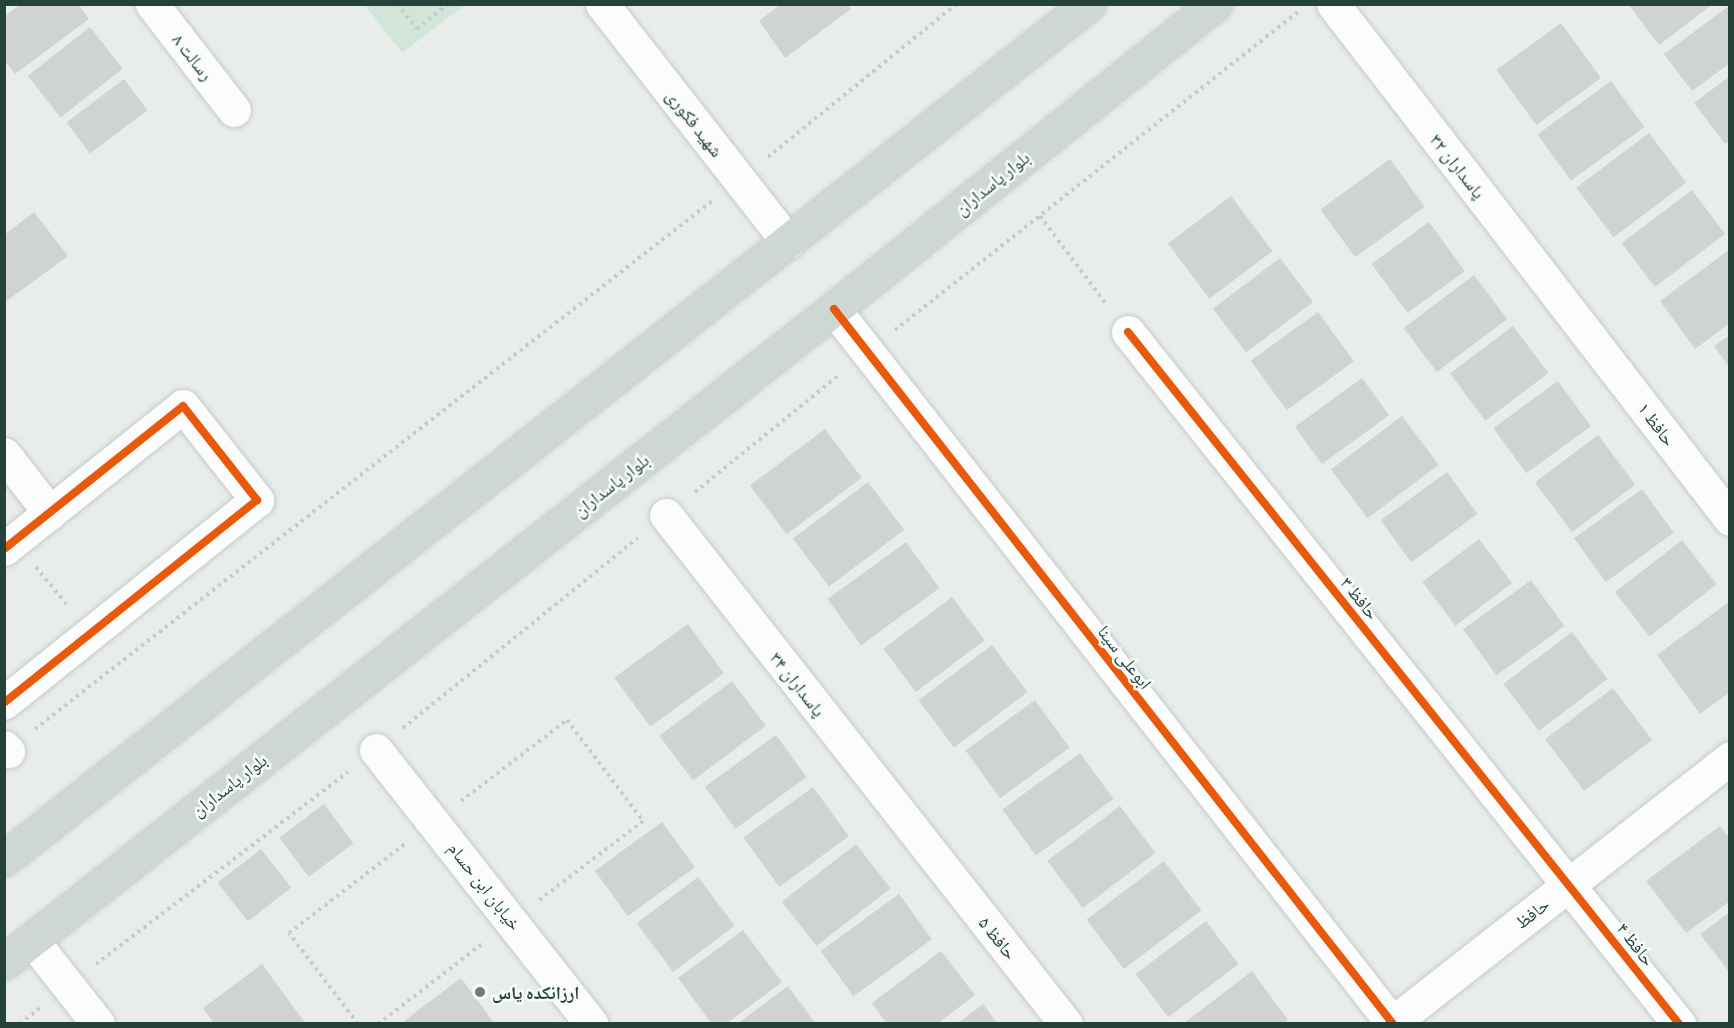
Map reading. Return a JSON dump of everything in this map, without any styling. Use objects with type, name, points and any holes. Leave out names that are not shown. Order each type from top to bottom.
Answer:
[{"type":"main road","points":[[4,859],[1088,4]]},
{"type":"main road","name":"بلوار پاسداران","points":[[4,962],[834,309],[1215,4]]},
{"type":"street","name":"رسالت ۸","points":[[152,4],[234,110]]},
{"type":"street","name":"شهید فکوری","points":[[602,4],[788,242]]},
{"type":"street","name":"پاسداران ۳۲","points":[[1333,4],[1584,328]]},
{"type":"street","name":"ابوعلی سینا","points":[[834,309],[1392,1023]]},
{"type":"street","name":"حافظ ۱","points":[[1584,328],[1730,519]]},
{"type":"street","name":"حافظ ۳","points":[[1128,332],[1569,884]]},
{"type":"street","points":[[4,703],[257,500],[183,406],[10,545]]},
{"type":"street","points":[[4,454],[50,513]]},
{"type":"street","name":"پاسداران ۳۴","points":[[666,515],[929,853]]},
{"type":"street","name":"خیابان ابن حسام","points":[[376,750],[592,1023]]},
{"type":"street","name":"حافظ","points":[[1392,1023],[1730,758]]},
{"type":"street","name":"حافظ ۵","points":[[929,853],[1066,1023]]},
{"type":"street","name":"حافظ ۴","points":[[1569,884],[1679,1023]]},
{"type":"street","points":[[32,940],[98,1023]]},
{"type":"path","points":[[398,4],[417,29],[448,4]]},
{"type":"path","points":[[6,749],[115,667],[739,180],[956,4]]},
{"type":"path","points":[[1040,216],[1128,332]]},
{"type":"path","points":[[10,545],[90,634],[115,667]]},
{"type":"path","points":[[358,1023],[289,933],[567,720],[644,821],[378,1023]]},
{"type":"green space","points":[[365,5],[465,5],[402,53]]},
{"type":"building","points":[[21,4],[78,4],[89,19],[15,74],[4,60],[4,17]]},
{"type":"building","points":[[781,4],[847,4],[851,9],[785,58],[759,21]]},
{"type":"building","points":[[1628,4],[1713,4],[1659,45]]},
{"type":"building","points":[[1730,5],[1730,63],[1692,91],[1664,54]]},
{"type":"building","points":[[1561,23],[1601,78],[1536,125],[1496,70]]},
{"type":"building","points":[[90,27],[123,69],[60,117],[28,76]]},
{"type":"building","points":[[1730,76],[1730,141],[1725,144],[1694,103]]},
{"type":"building","points":[[124,79],[147,110],[90,153],[66,122]]},
{"type":"building","points":[[1611,81],[1645,127],[1571,181],[1537,134]]},
{"type":"building","points":[[1649,133],[1686,183],[1614,237],[1576,188]]},
{"type":"building","points":[[1390,159],[1425,207],[1355,257],[1320,210]]},
{"type":"building","points":[[1692,190],[1725,234],[1655,287],[1622,243]]},
{"type":"building","points":[[1231,196],[1273,251],[1209,299],[1168,244]]},
{"type":"building","points":[[34,212],[68,256],[4,303],[4,235]]},
{"type":"building","points":[[1429,222],[1465,271],[1407,313],[1372,264]]},
{"type":"building","points":[[1730,249],[1730,323],[1695,349],[1660,301]]},
{"type":"building","points":[[1280,258],[1313,302],[1246,352],[1213,309]]},
{"type":"building","points":[[1474,275],[1507,319],[1437,372],[1404,328]]},
{"type":"building","points":[[1318,312],[1354,361],[1287,410],[1251,361]]},
{"type":"building","points":[[1513,326],[1549,373],[1485,421],[1450,374]]},
{"type":"building","points":[[1730,335],[1730,368],[1714,346]]},
{"type":"building","points":[[1362,378],[1389,415],[1322,464],[1295,427]]},
{"type":"building","points":[[1558,381],[1591,426],[1526,473],[1493,428]]},
{"type":"building","points":[[1402,416],[1439,465],[1368,518],[1331,470]]},
{"type":"building","points":[[825,429],[862,478],[787,534],[750,486]]},
{"type":"building","points":[[1598,435],[1635,485],[1572,532],[1535,483]]},
{"type":"building","points":[[1447,472],[1478,514],[1411,562],[1381,520]]},
{"type":"building","points":[[868,482],[904,530],[829,586],[793,539]]},
{"type":"building","points":[[1642,489],[1674,533],[1606,582],[1574,538]]},
{"type":"building","points":[[1479,539],[1512,583],[1455,626],[1422,582]]},
{"type":"building","points":[[1682,540],[1716,584],[1649,636],[1615,592]]},
{"type":"building","points":[[906,542],[940,588],[861,645],[828,599]]},
{"type":"building","points":[[1531,580],[1565,626],[1497,675],[1463,629]]},
{"type":"building","points":[[952,597],[984,640],[916,692],[883,649]]},
{"type":"building","points":[[1730,601],[1730,692],[1700,714],[1657,655]]},
{"type":"building","points":[[688,624],[724,673],[650,727],[614,677]]},
{"type":"building","points":[[1572,632],[1608,679],[1539,731],[1503,684]]},
{"type":"building","points":[[992,645],[1028,692],[954,747],[919,700]]},
{"type":"building","points":[[732,681],[766,726],[693,780],[659,736]]},
{"type":"building","points":[[1613,688],[1652,740],[1584,791],[1545,739]]},
{"type":"building","points":[[1035,700],[1070,748],[1000,798],[965,751]]},
{"type":"building","points":[[776,735],[807,777],[735,829],[705,787]]},
{"type":"building","points":[[1080,753],[1114,799],[1036,856],[1002,809]]},
{"type":"building","points":[[813,787],[849,836],[779,887],[743,838]]},
{"type":"building","points":[[324,804],[353,843],[309,877],[279,838]]},
{"type":"building","points":[[1120,806],[1156,853],[1083,908],[1047,861]]},
{"type":"building","points":[[662,822],[695,867],[628,916],[595,871]]},
{"type":"building","points":[[1720,826],[1730,839],[1730,901],[1686,933],[1646,881]]},
{"type":"building","points":[[856,844],[890,888],[816,946],[782,902]]},
{"type":"building","points":[[261,849],[291,888],[248,921],[218,883]]},
{"type":"building","points":[[1164,861],[1201,911],[1124,969],[1087,919]]},
{"type":"building","points":[[698,877],[735,926],[673,972],[637,923]]},
{"type":"building","points":[[899,894],[932,939],[853,996],[821,951]]},
{"type":"building","points":[[1730,912],[1730,973],[1700,934]]},
{"type":"building","points":[[1206,921],[1238,964],[1168,1017],[1136,974]]},
{"type":"building","points":[[743,930],[782,982],[726,1024],[712,1024],[678,978]]},
{"type":"building","points":[[941,951],[975,995],[937,1024],[887,1024],[872,1003]]},
{"type":"building","points":[[262,964],[306,1024],[214,1024],[203,1008]]},
{"type":"building","points":[[1252,971],[1288,1020],[1284,1024],[1183,1024]]},
{"type":"building","points":[[461,978],[495,1024],[400,1024]]},
{"type":"building","points":[[788,986],[816,1024],[737,1024]]},
{"type":"building","points":[[983,1004],[998,1024],[957,1024]]},
{"type":"cycle path","points":[[834,309],[1393,1024]]},
{"type":"cycle path","points":[[1128,332],[1679,1024]]},
{"type":"cycle path","points":[[4,549],[183,406],[257,500],[4,703]]},
{"type":"place","name":"ارزانکده یاس","points":[[480,992]]}]
